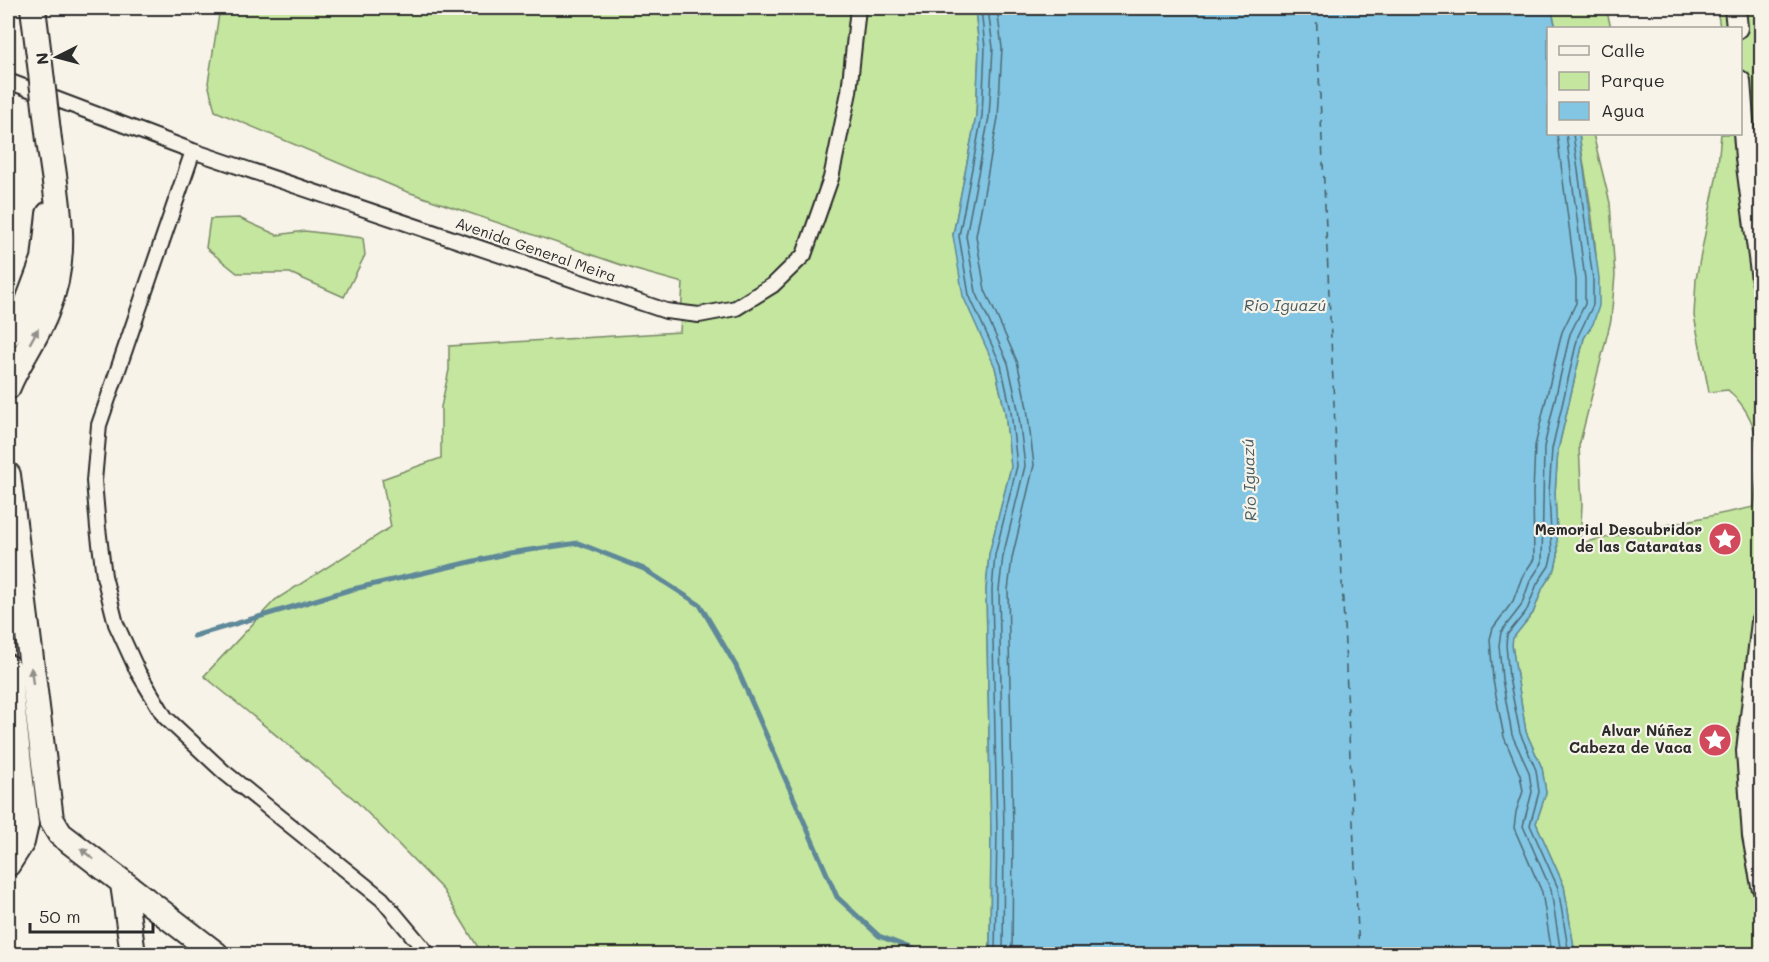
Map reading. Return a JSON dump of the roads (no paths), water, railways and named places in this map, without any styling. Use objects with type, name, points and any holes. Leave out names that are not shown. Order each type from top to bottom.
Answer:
[{"type":"highway","points":[[8,387],[45,316],[57,284],[62,246],[33,8]]},
{"type":"highway","points":[[8,335],[27,304],[44,259],[47,218],[56,195]]},
{"type":"highway","points":[[8,475],[51,819],[60,834],[216,954]]},
{"type":"highway","points":[[8,668],[26,811],[22,842],[8,864]]},
{"type":"highway","points":[[123,884],[133,954]]},
{"type":"main road","points":[[1735,8],[1737,27]]},
{"type":"main road","points":[[1742,107],[1761,280]]},
{"type":"main road","points":[[1761,622],[1747,751],[1754,836],[1761,886]]},
{"type":"street","name":"Avenida General Meira","points":[[8,81],[193,151],[666,311],[699,315],[736,308],[773,285],[804,255],[833,167],[849,92],[858,8]]},
{"type":"street","points":[[193,151],[99,425],[94,481],[98,528],[104,576],[116,624],[138,672],[165,717],[224,772],[382,899],[428,954]]},
{"type":"water","name":"Rio Iguazú","points":[[975,8],[1551,8],[1556,27],[1547,27],[1547,135],[1579,135],[1599,278],[1599,306],[1593,324],[1584,338],[1558,450],[1555,493],[1558,555],[1555,569],[1543,587],[1533,613],[1513,638],[1512,645],[1526,732],[1542,768],[1546,793],[1536,823],[1564,886],[1575,954],[990,954],[991,831],[986,590],[989,554],[1011,467],[1005,412],[995,367],[963,296],[953,235],[976,116],[979,48]]},
{"type":"waterway","points":[[194,636],[349,590],[509,553],[578,543],[644,569],[700,605],[736,666],[837,897],[879,936],[926,954]]},
{"type":"place","name":"Memorial Descubridor de las Cataratas","points":[[1725,539]]},
{"type":"place","name":"Alvar Núñez Cabeza de Vaca","points":[[1715,740]]},
{"type":"water label","name":"Río Iguazú","points":[[1249,480]]}]
